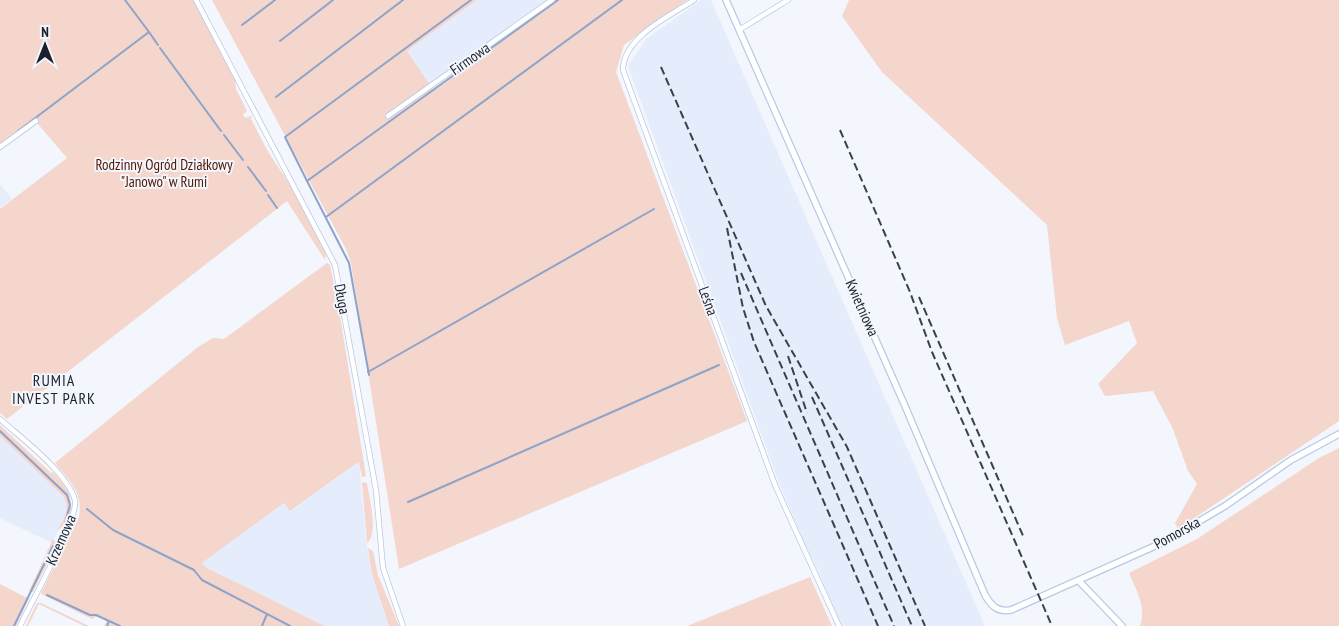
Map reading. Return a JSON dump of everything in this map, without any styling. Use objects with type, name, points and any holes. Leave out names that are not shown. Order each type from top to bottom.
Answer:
[{"type":"street","name":"Długa","points":[[196,0],[335,265],[376,490],[383,568],[403,626]]},
{"type":"street","name":"Firmowa","points":[[388,116],[552,0]]},
{"type":"street","name":"Leśna","points":[[694,0],[639,37],[630,46],[623,62],[625,79],[774,485],[839,626]]},
{"type":"street","name":"Kwietniowa","points":[[726,0],[986,595],[996,609],[1004,611]]},
{"type":"street","points":[[739,30],[788,0]]},
{"type":"street","points":[[0,147],[36,121]]},
{"type":"street","name":"Krzemowa","points":[[0,419],[58,474],[71,491],[75,504],[68,527],[20,626]]},
{"type":"street","name":"Pomorska","points":[[1004,611],[1011,610],[1079,581],[1172,537],[1225,506],[1290,460],[1339,434]]},
{"type":"street","points":[[1079,581],[1122,626]]},
{"type":"shaded area","points":[[477,0],[559,0],[434,91],[407,51]]},
{"type":"shaded area","points":[[701,0],[711,0],[985,626],[842,626],[810,556],[779,483],[628,66],[646,39]]},
{"type":"shaded area","points":[[0,184],[12,199],[0,208]]},
{"type":"shaded area","points":[[0,436],[63,496],[67,503],[67,511],[52,543],[0,518]]},
{"type":"shaded area","points":[[359,462],[366,540],[372,574],[389,626],[325,626],[207,568],[202,563],[284,503],[291,511]]},
{"type":"green space","name":"Rodzinny Ogród Działkowy \"Janowo\" w Rumi","points":[[0,0],[193,0],[235,80],[236,89],[247,111],[243,114],[245,118],[252,116],[251,119],[267,150],[292,188],[326,254],[325,260],[287,201],[7,419],[0,413],[0,209],[67,158],[37,123],[0,150]]},
{"type":"green space","points":[[212,0],[477,0],[407,51],[434,91],[559,0],[687,0],[624,45],[616,72],[747,421],[399,569],[351,263],[346,249]]},
{"type":"green space","points":[[849,0],[1339,0],[1339,421],[1178,529],[1175,523],[1197,484],[1188,471],[1173,429],[1153,391],[1105,396],[1098,384],[1137,343],[1129,321],[1065,345],[1057,318],[1047,225],[882,72],[842,16]]},
{"type":"green space","points":[[327,263],[330,265],[338,304],[366,476],[362,477],[359,463],[357,463],[290,511],[284,503],[202,563],[207,568],[325,626],[104,626],[107,620],[97,616],[92,619],[43,595],[41,593],[79,517],[80,508],[74,487],[55,463],[198,347],[213,338],[224,339]]},
{"type":"green space","points":[[0,425],[51,473],[53,472],[64,485],[71,503],[66,526],[64,525],[57,531],[64,518],[66,509],[63,496],[0,436]]},
{"type":"green space","points":[[1339,448],[1339,626],[1140,626],[1142,619],[1141,606],[1129,573],[1197,539],[1319,458]]},
{"type":"green space","points":[[362,482],[367,483],[373,524],[371,538],[367,543]]},
{"type":"green space","points":[[53,539],[57,544],[33,592],[29,591]]},
{"type":"green space","points":[[368,548],[373,551],[378,575],[399,626],[389,626],[372,574]]},
{"type":"green space","points":[[810,577],[832,626],[687,626]]},
{"type":"green space","points":[[0,584],[29,599],[16,626],[0,626]]},
{"type":"green space","points":[[37,603],[41,603],[89,626],[84,626],[39,604],[28,626],[26,626]]},
{"type":"waterway","points":[[125,0],[149,32]]},
{"type":"waterway","points":[[242,25],[275,0]]},
{"type":"waterway","points":[[280,41],[333,0]]},
{"type":"waterway","points":[[276,97],[403,0]]},
{"type":"waterway","points":[[471,0],[285,137],[307,181],[558,0]]},
{"type":"waterway","points":[[326,217],[622,0]]},
{"type":"waterway","points":[[18,131],[149,32],[158,45]]},
{"type":"waterway","points":[[160,48],[221,131]]},
{"type":"waterway","points":[[224,135],[243,160]]},
{"type":"waterway","points":[[248,167],[266,191]]},
{"type":"waterway","points":[[307,181],[349,263],[369,375]]},
{"type":"waterway","points":[[268,195],[277,208]]},
{"type":"waterway","points":[[368,372],[654,209]]},
{"type":"waterway","points":[[408,502],[719,365]]},
{"type":"waterway","points":[[0,431],[67,495],[70,505],[65,523]]},
{"type":"waterway","points":[[87,509],[113,530],[194,570],[202,580],[290,626]]},
{"type":"waterway","points":[[14,626],[53,546]]},
{"type":"waterway","points":[[47,595],[90,615],[96,615],[109,621],[107,626]]},
{"type":"waterway","points":[[262,626],[267,614]]},
{"type":"waterway","points":[[109,621],[120,626]]},
{"type":"railway","points":[[661,67],[766,306],[847,447],[925,626]]},
{"type":"railway","points":[[840,130],[910,292],[932,352],[1052,626]]},
{"type":"railway","points":[[727,228],[743,308],[754,342],[878,626]]},
{"type":"railway","points":[[741,273],[894,626]]},
{"type":"railway","points":[[919,297],[1024,538]]},
{"type":"railway","points":[[788,356],[807,413]]},
{"type":"railway","points":[[812,397],[912,626]]},
{"type":"district","name":"RUMIA INVEST PARK","points":[[54,389]]}]
